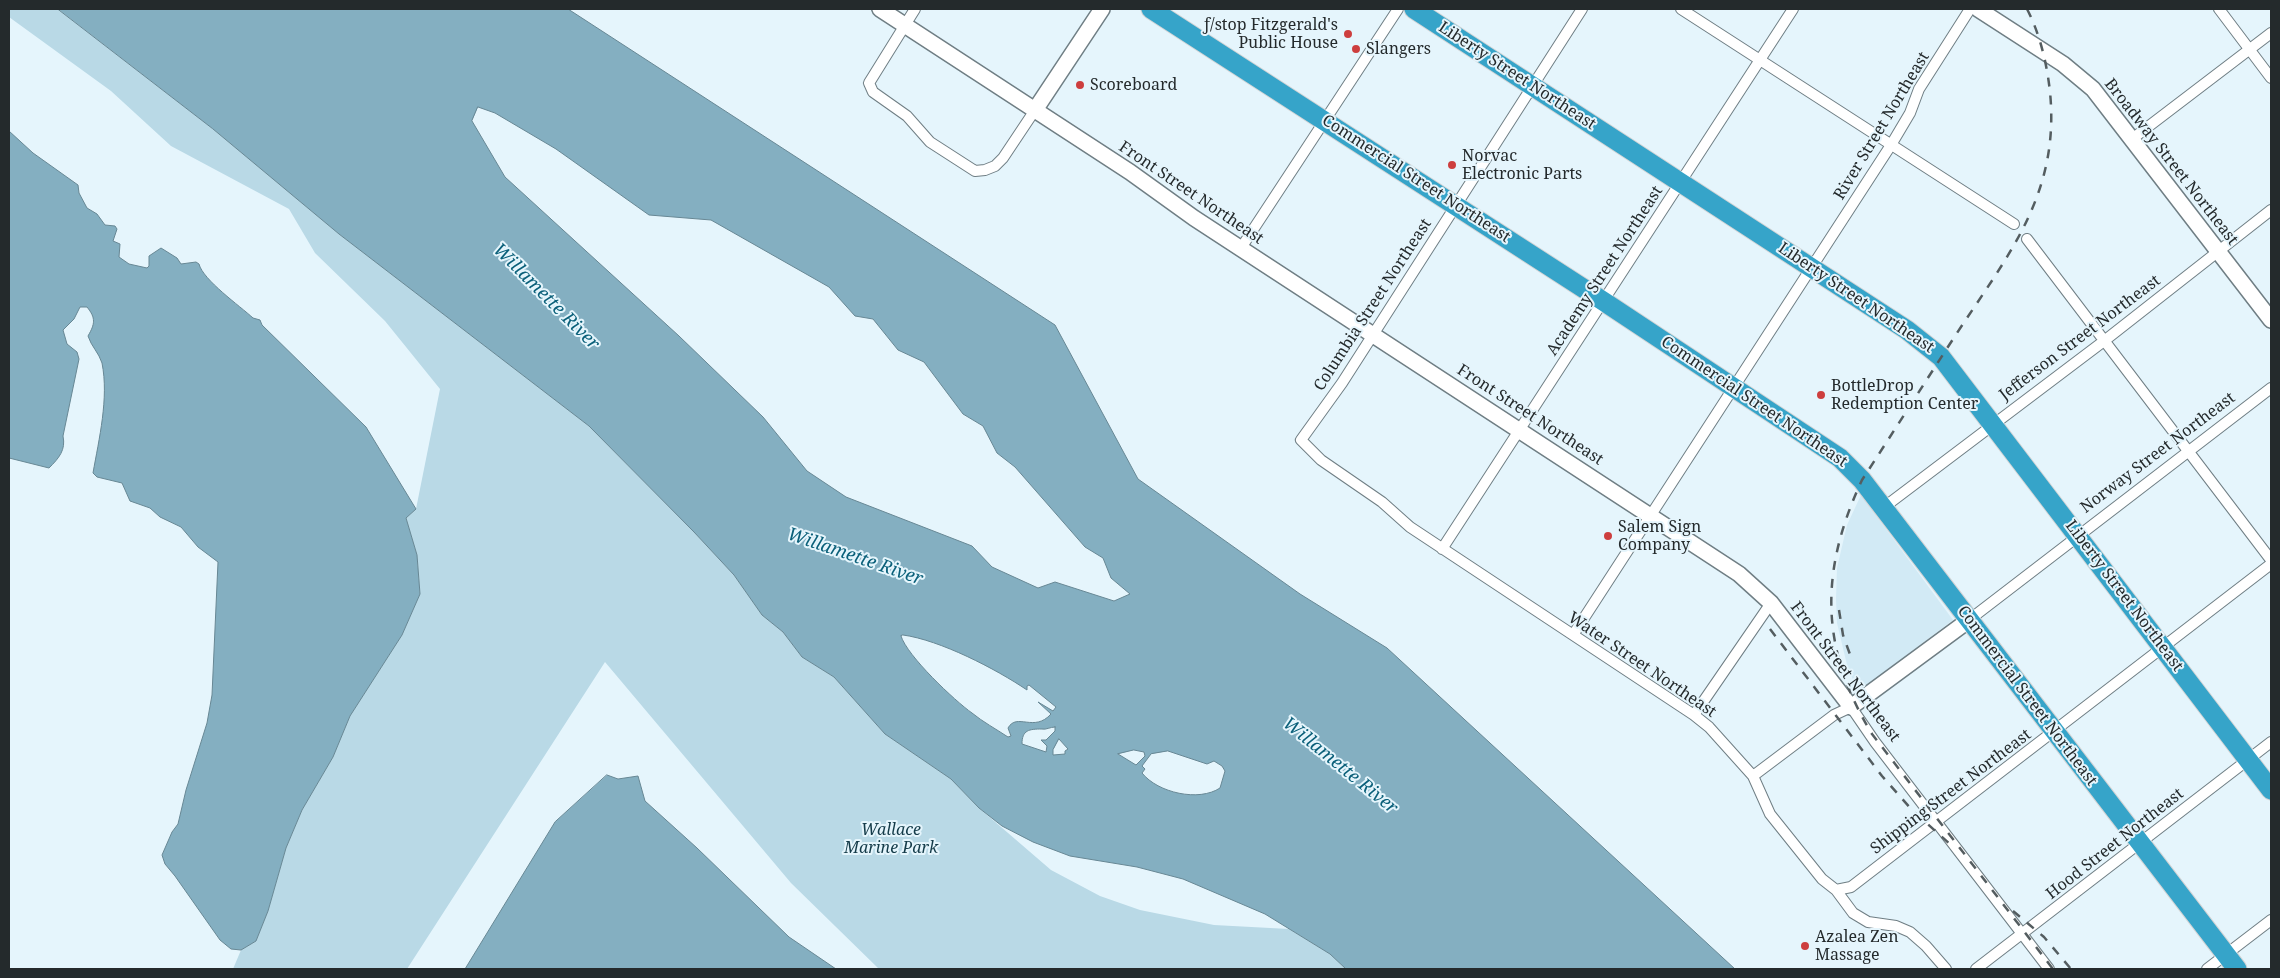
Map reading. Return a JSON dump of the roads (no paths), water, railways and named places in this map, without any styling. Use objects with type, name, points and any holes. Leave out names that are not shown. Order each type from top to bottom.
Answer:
[{"type":"highway","name":"Commercial Street Northeast","points":[[1151,9],[1326,120],[1603,301],[1833,452],[1855,471],[2231,962]]},
{"type":"highway","name":"Liberty Street Northeast","points":[[1414,9],[1681,182],[1934,350],[1992,423],[2271,790]]},
{"type":"street","name":"Front Street Northeast","points":[[880,9],[1739,574],[1771,603],[2049,969]]},
{"type":"street","points":[[915,9],[869,83],[873,92],[907,116],[930,142],[975,170],[985,170],[995,166],[1004,158],[1102,9]]},
{"type":"street","points":[[1241,248],[1398,9]]},
{"type":"street","name":"Columbia Street Northeast","points":[[1301,440],[1342,383],[1582,9]]},
{"type":"street","points":[[1682,9],[2014,224]]},
{"type":"street","name":"Academy Street Northeast","points":[[1442,549],[1793,9]]},
{"type":"street","name":"River Street Northeast","points":[[1573,635],[1891,145],[1910,113],[1919,89],[1970,9]]},
{"type":"street","name":"Broadway Street Northeast","points":[[1978,9],[2080,77],[2104,101],[2271,320]]},
{"type":"street","points":[[2219,9],[2271,78]]},
{"type":"street","points":[[2132,139],[2271,33]]},
{"type":"street","name":"Jefferson Street Northeast","points":[[1883,508],[1992,423],[2104,341],[2271,210]]},
{"type":"street","points":[[2027,239],[2271,560]]},
{"type":"street","name":"Norway Street Northeast","points":[[1753,776],[1834,715],[1851,707],[1969,620],[2271,388]]},
{"type":"street","name":"Water Street Northeast","points":[[1301,440],[1321,460],[1382,502],[1410,527],[1694,715],[1709,727],[1753,776],[1770,814],[1822,879],[1836,890],[1848,908],[1862,920],[1896,926],[1910,932],[1926,946],[1946,969]]},
{"type":"street","name":"Shipping Street Northeast","points":[[1836,890],[1851,887],[2271,564]]},
{"type":"street","points":[[1694,715],[1771,603]]},
{"type":"street","name":"Hood Street Northeast","points":[[1976,969],[2271,742]]},
{"type":"street","points":[[2207,969],[2231,962],[2271,920]]},
{"type":"water","name":"Willamette River","points":[[58,9],[568,9],[1055,325],[1138,479],[1300,594],[1387,648],[1735,969],[1346,969],[1330,954],[1265,914],[1183,879],[1137,867],[1070,856],[1033,842],[1002,826],[979,808],[951,779],[885,734],[834,677],[802,657],[783,632],[762,615],[734,575],[589,426],[339,234],[213,129]],"holes":[[[478,107],[495,113],[556,149],[649,215],[711,220],[829,287],[855,316],[873,319],[898,350],[924,362],[963,414],[983,426],[997,453],[1015,467],[1085,547],[1103,558],[1111,578],[1130,594],[1114,601],[1055,582],[1038,588],[992,567],[972,546],[846,497],[807,471],[763,417],[679,336],[505,177],[472,121]],[[903,635],[950,649],[1000,673],[1027,690],[1029,685],[1056,707],[1053,711],[1038,702],[1051,714],[1038,722],[1016,722],[1012,724],[1008,728],[1011,736],[1008,737],[955,699],[932,678],[905,645],[901,636]],[[1055,727],[1055,731],[1046,740],[1041,740],[1047,746],[1046,752],[1022,744],[1023,736],[1027,731]],[[1059,739],[1068,749],[1065,751],[1065,754],[1053,755],[1053,750]],[[1134,750],[1144,752],[1145,756],[1136,765],[1118,754]],[[1168,751],[1207,764],[1214,761],[1222,766],[1225,771],[1220,788],[1211,792],[1190,795],[1158,786],[1142,773],[1145,769],[1142,766],[1151,754]]]},
{"type":"water","points":[[9,131],[33,153],[78,185],[79,193],[87,208],[97,214],[105,225],[115,226],[117,229],[113,241],[120,244],[119,257],[129,264],[147,268],[149,266],[149,256],[161,248],[177,258],[181,264],[196,262],[207,278],[223,293],[253,318],[260,320],[262,325],[366,427],[416,509],[406,518],[417,555],[420,594],[402,635],[350,716],[333,757],[302,810],[286,848],[268,911],[256,941],[241,950],[231,949],[220,940],[165,864],[162,855],[172,832],[178,824],[186,790],[207,723],[212,695],[218,562],[198,547],[181,527],[160,517],[150,508],[130,501],[122,483],[97,477],[93,473],[104,404],[104,376],[102,363],[88,336],[94,321],[87,307],[80,307],[74,319],[63,330],[67,344],[77,352],[79,359],[61,454],[49,468],[9,458]]},
{"type":"water","points":[[607,775],[618,779],[638,776],[645,801],[697,848],[789,937],[836,969],[465,969],[555,822]]},
{"type":"railway","points":[[2027,9],[2042,49],[2050,92],[2051,128],[2047,161],[2039,192],[2027,221],[2012,249],[1862,480],[1848,513],[1838,545],[1831,608],[1834,639],[1842,670],[1855,702],[1872,734],[2053,969]]},
{"type":"railway","points":[[1839,610],[1843,635],[1852,660]]},
{"type":"railway","points":[[1770,629],[1882,776],[1912,810],[1951,845]]},
{"type":"railway","points":[[2013,911],[2044,937],[2071,969]]},
{"type":"place","name":"ƒ/stop Fitzgerald's Public House","points":[[1348,34]]},
{"type":"place","name":"Slangers","points":[[1356,49]]},
{"type":"place","name":"Scoreboard","points":[[1080,85]]},
{"type":"place","name":"Norvac Electronic Parts","points":[[1452,165]]},
{"type":"place","name":"BottleDrop Redemption Center","points":[[1821,395]]},
{"type":"place","name":"Salem Sign Company","points":[[1608,536]]},
{"type":"place","name":"Azalea Zen Massage","points":[[1805,946]]},
{"type":"park label","name":"Wallace Marine Park","points":[[891,839]]}]
